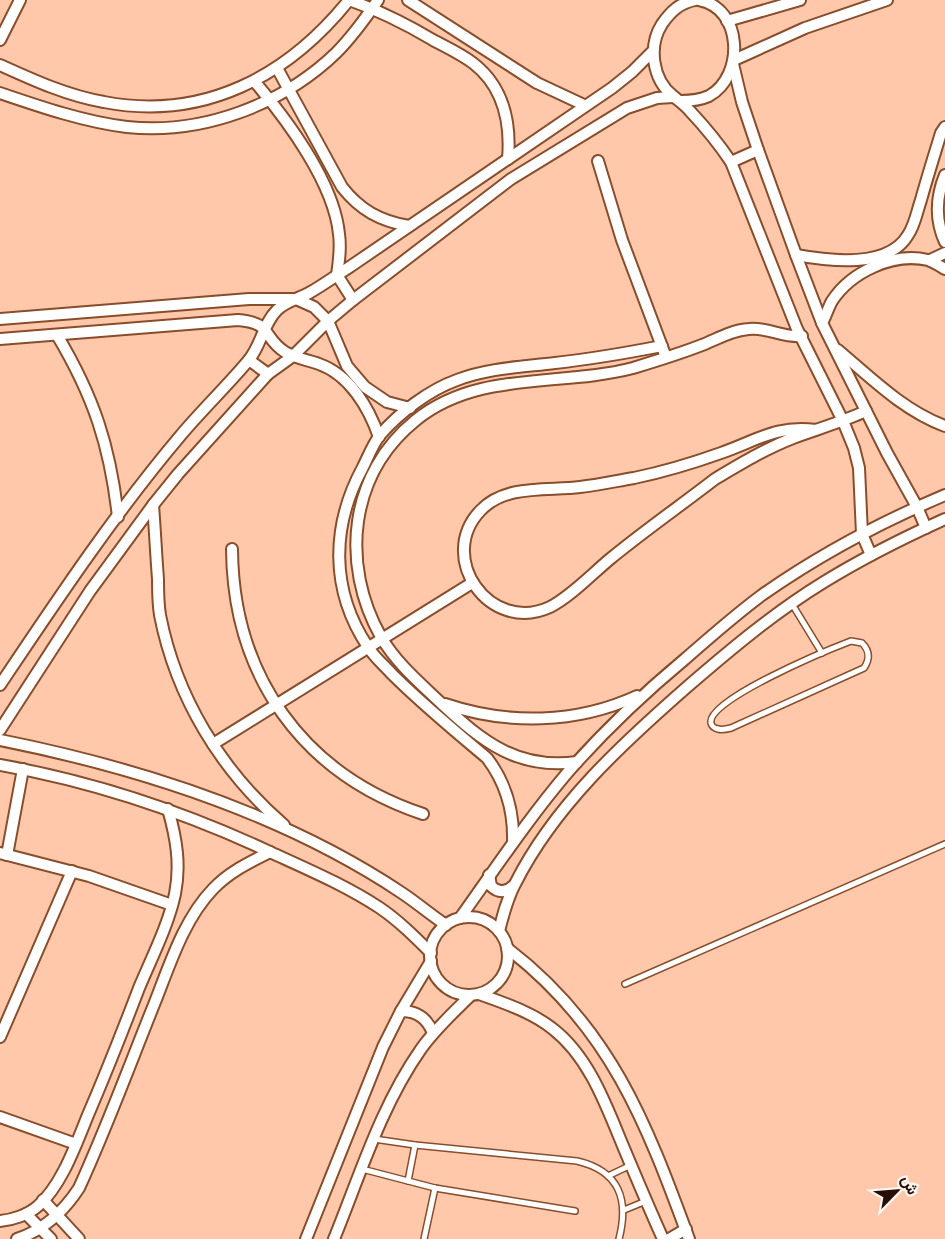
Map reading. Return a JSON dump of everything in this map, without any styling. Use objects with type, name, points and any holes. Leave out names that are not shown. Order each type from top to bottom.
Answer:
[{"type":"street","points":[[0,40],[20,0]]},
{"type":"street","points":[[0,65],[66,92],[102,102],[133,107],[165,107],[196,102],[255,82],[277,68],[316,37],[349,0],[375,4],[473,63],[488,78],[500,96],[507,116],[510,137],[508,159]]},
{"type":"street","points":[[408,0],[537,83],[584,105]]},
{"type":"street","points":[[0,730],[90,591],[153,505],[268,374],[293,356],[353,300],[511,179],[627,108],[657,98],[677,99],[695,100],[708,96],[719,88],[728,77],[735,45],[720,4],[697,0],[675,4],[660,28],[653,51],[658,76],[677,99],[715,139],[731,162],[802,336],[854,448],[859,468],[862,534],[871,555]]},
{"type":"street","points":[[727,21],[800,0]]},
{"type":"street","points":[[733,62],[805,28],[887,0]]},
{"type":"street","points":[[0,93],[96,121],[126,127],[156,129],[186,127],[216,121],[269,99],[313,72],[355,33],[375,4]]},
{"type":"street","points":[[0,685],[72,579],[118,517],[181,435],[249,360],[277,310],[337,275],[622,81],[653,51]]},
{"type":"street","points":[[733,62],[742,102],[758,150],[822,323],[926,528]]},
{"type":"street","points":[[277,68],[342,187],[352,199],[378,218],[409,226]]},
{"type":"street","points":[[255,82],[295,133],[328,193],[339,234],[340,255],[337,275],[353,300]]},
{"type":"street","points":[[796,255],[818,259],[864,259],[888,254],[903,242],[915,219],[941,133],[945,127]]},
{"type":"street","points":[[731,162],[758,150]]},
{"type":"street","points":[[598,161],[622,240],[667,358]]},
{"type":"street","points":[[945,175],[938,208],[941,234],[945,242]]},
{"type":"street","points":[[930,261],[945,253]]},
{"type":"street","points":[[822,323],[832,301],[848,283],[867,269],[914,258],[930,261],[945,269]]},
{"type":"street","points":[[0,319],[249,299],[296,298],[314,307],[328,321],[343,358],[358,381],[379,398],[410,408]]},
{"type":"street","points":[[0,339],[238,320],[258,324],[266,329],[277,345],[293,356],[322,365],[348,385],[364,404],[379,437]]},
{"type":"street","points":[[577,762],[542,763],[504,752],[472,730],[412,677],[396,659],[370,615],[361,588],[356,558],[357,526],[364,496],[373,475],[384,456],[403,432],[437,406],[476,389],[512,383],[607,374],[667,358],[739,330],[762,328],[792,337],[802,336]]},
{"type":"street","points":[[57,335],[77,369],[106,441],[114,478],[118,517]]},
{"type":"street","points":[[513,842],[513,816],[510,803],[495,768],[487,758],[418,700],[368,648],[348,607],[340,582],[338,562],[341,527],[352,486],[379,437],[410,408],[455,380],[500,369],[624,354],[662,346]]},
{"type":"street","points":[[834,347],[890,394],[945,426]]},
{"type":"street","points":[[249,360],[268,374]]},
{"type":"street","points":[[816,430],[796,428],[777,430],[720,454],[636,477],[579,487],[519,491],[499,496],[490,501],[476,516],[466,534],[465,564],[472,583],[480,593],[500,608],[524,612],[549,607],[715,479],[770,448],[866,411]]},
{"type":"street","points":[[306,1239],[383,1047],[400,1011],[431,957],[435,938],[446,925],[460,918],[513,842],[577,762],[645,692],[762,596],[829,552],[945,495]]},
{"type":"street","points":[[153,505],[160,615],[175,668],[196,717],[225,764],[259,804],[293,833]]},
{"type":"street","points":[[499,931],[513,886],[537,845],[600,770],[638,731],[741,641],[792,604],[824,582],[871,555],[945,519]]},
{"type":"street","points":[[232,549],[234,590],[242,630],[255,668],[287,721],[315,752],[348,778],[384,799],[423,814]]},
{"type":"street","points":[[213,744],[472,583]]},
{"type":"street","points":[[441,703],[478,714],[535,719],[573,716],[590,712],[610,707],[645,692]]},
{"type":"street","points":[[0,740],[134,771],[237,808],[354,864],[403,893],[446,925]]},
{"type":"street","points":[[0,765],[50,774],[124,794],[222,830],[321,874],[380,908],[404,927],[431,957],[437,977],[448,988],[463,994],[507,1004],[553,1028],[571,1046],[594,1082],[663,1239]]},
{"type":"street","points":[[23,769],[4,854],[72,871],[172,905]]},
{"type":"street","points":[[0,1221],[26,1214],[38,1206],[55,1184],[76,1144],[163,932],[172,905],[178,874],[178,854],[168,809]]},
{"type":"street","points":[[17,1239],[40,1228],[58,1215],[70,1202],[86,1172],[167,971],[188,924],[200,905],[230,874],[270,852]]},
{"type":"street","points":[[0,1037],[72,871]]},
{"type":"street","points":[[489,876],[491,886],[500,892],[505,892],[513,886]]},
{"type":"street","points":[[334,1239],[374,1139],[399,1087],[420,1051],[433,1033],[475,995],[492,987],[503,976],[508,962],[507,948],[499,931],[482,919],[460,918]]},
{"type":"street","points":[[507,948],[567,1001],[613,1063],[649,1136],[687,1234],[669,1239]]},
{"type":"street","points":[[400,1011],[417,1013],[430,1025],[433,1033]]},
{"type":"street","points":[[0,1117],[76,1144]]},
{"type":"street","points":[[43,1200],[79,1239]]},
{"type":"street","points":[[26,1214],[51,1239]]},
{"type":"lane","points":[[792,604],[822,653]]},
{"type":"lane","points":[[856,641],[866,647],[869,658],[864,668],[742,723],[725,729],[713,727],[711,723],[713,715],[731,699],[764,680],[822,653],[856,641]]},
{"type":"lane","points":[[625,984],[945,844]]},
{"type":"lane","points":[[374,1139],[577,1161],[594,1166],[608,1176],[619,1192],[624,1210],[619,1239]]},
{"type":"lane","points":[[408,1181],[416,1145]]},
{"type":"lane","points":[[608,1176],[631,1165]]},
{"type":"lane","points":[[362,1168],[435,1188],[575,1211]]},
{"type":"lane","points":[[424,1239],[435,1188]]},
{"type":"lane","points":[[624,1210],[646,1201]]}]
